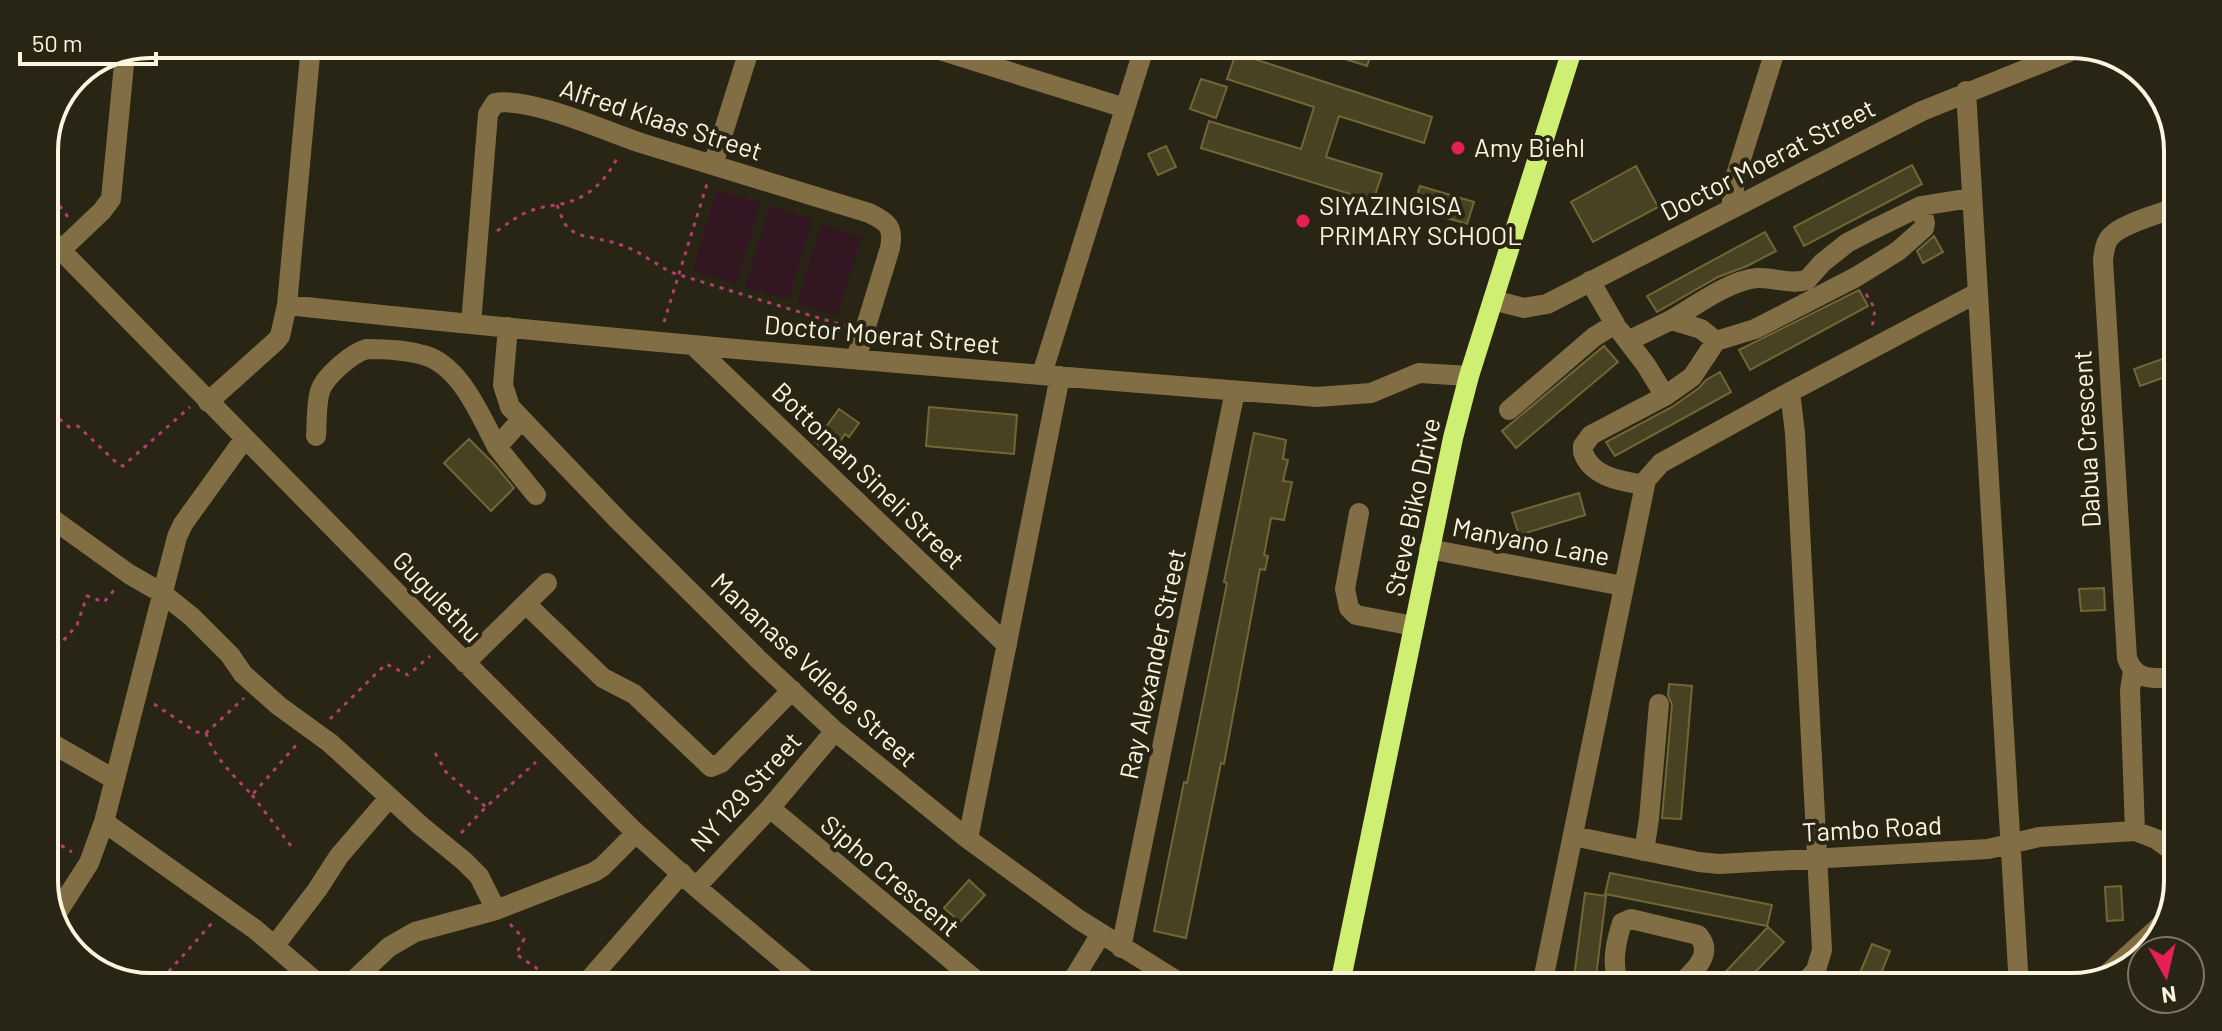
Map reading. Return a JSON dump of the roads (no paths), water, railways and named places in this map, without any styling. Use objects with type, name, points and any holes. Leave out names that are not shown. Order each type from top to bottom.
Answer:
[{"type":"main road","name":"Steve Biko Drive","points":[[1342,973],[1453,438],[1565,58]]},
{"type":"street","points":[[202,402],[280,336],[287,305],[310,58]]},
{"type":"street","points":[[713,165],[747,58]]},
{"type":"street","points":[[965,58],[1125,108]]},
{"type":"street","points":[[968,839],[1007,645],[1051,375],[1141,58]]},
{"type":"street","points":[[1731,208],[1736,175],[1773,58]]},
{"type":"street","name":"Doctor Moerat Street","points":[[1493,300],[1524,308],[1547,304],[1922,111],[2053,58]]},
{"type":"street","points":[[61,250],[111,199],[124,62]]},
{"type":"street","points":[[1966,91],[2018,973]]},
{"type":"street","name":"Alfred Klaas Street","points":[[471,324],[488,114],[495,103],[514,102],[883,219],[892,236],[856,359]]},
{"type":"street","points":[[1628,341],[1744,280],[1772,279],[1788,283],[1807,280],[1847,243],[1921,206],[1971,198]]},
{"type":"street","points":[[1644,485],[1596,471],[1585,458],[1583,446],[1591,435],[1665,396],[1692,377],[1716,341],[1755,329],[1827,293],[1898,251],[1919,235],[1925,223],[1921,206]]},
{"type":"street","name":"Dabua Crescent","points":[[2135,831],[2130,690],[2133,671],[2127,658],[2122,601],[2103,260],[2105,246],[2111,236],[2125,227],[2164,212]]},
{"type":"street","name":"Gugulethu","points":[[58,247],[202,402],[245,438],[636,833],[798,973]]},
{"type":"street","points":[[1807,280],[1827,293]]},
{"type":"street","points":[[1590,281],[1615,324],[1665,396]]},
{"type":"street","points":[[1544,973],[1644,485],[1652,471],[1661,463],[1790,392],[1977,293]]},
{"type":"street","name":"Doctor Moerat Street","points":[[287,305],[658,342],[1317,397],[1371,393],[1419,373],[1469,376]]},
{"type":"street","points":[[1671,320],[1701,329],[1716,341]]},
{"type":"street","points":[[1509,410],[1594,337],[1615,324]]},
{"type":"street","name":"Mananase Vdlebe Street","points":[[508,327],[503,385],[510,407],[619,521],[835,731],[968,839],[1121,948],[1163,973]]},
{"type":"street","name":"Bottoman Sineli Street","points":[[693,345],[1007,645]]},
{"type":"street","points":[[316,436],[319,395],[324,383],[358,351],[374,349],[423,355],[437,361],[467,391],[497,447],[536,495]]},
{"type":"street","name":"Ray Alexander Street","points":[[1121,948],[1235,391]]},
{"type":"street","points":[[1790,392],[1795,433],[1822,950],[1813,973]]},
{"type":"street","points":[[497,447],[521,420]]},
{"type":"street","points":[[62,906],[89,863],[104,822],[171,556],[183,524],[245,438]]},
{"type":"street","points":[[1359,513],[1345,589],[1349,608],[1356,615],[1414,626]]},
{"type":"street","points":[[58,523],[129,574],[162,593],[192,617],[230,655],[243,674],[279,706],[330,743],[464,861],[479,876],[496,910]]},
{"type":"street","name":"Manyano Lane","points":[[1429,549],[1623,586]]},
{"type":"street","points":[[465,663],[547,583]]},
{"type":"street","points":[[526,604],[603,678],[634,694],[711,767],[721,763],[792,690]]},
{"type":"street","points":[[2133,671],[2146,677],[2164,678]]},
{"type":"street","points":[[1644,851],[1659,704]]},
{"type":"street","name":"NY 129 Street","points":[[596,973],[689,880],[770,808],[835,731]]},
{"type":"street","points":[[58,747],[114,779]]},
{"type":"street","points":[[275,945],[339,856],[389,798]]},
{"type":"street","name":"Sipho Crescent","points":[[770,808],[967,973]]},
{"type":"street","points":[[104,822],[275,945],[306,973]]},
{"type":"street","points":[[2135,831],[2164,845]]},
{"type":"street","name":"Tambo Road","points":[[1573,836],[1719,864],[1988,849],[2039,837],[2135,831]]},
{"type":"street","points":[[363,973],[389,947],[415,932],[496,910],[594,872],[636,833]]},
{"type":"street","points":[[1616,973],[1617,944],[1622,923],[1631,919],[1698,935],[1703,939],[1702,962],[1691,973]]},
{"type":"street","points":[[1081,973],[1101,934]]},
{"type":"place","name":"Amy Biehl","points":[[1458,148]]},
{"type":"place","name":"SIYAZINGISA PRIMARY SCHOOL","points":[[1303,221]]}]
